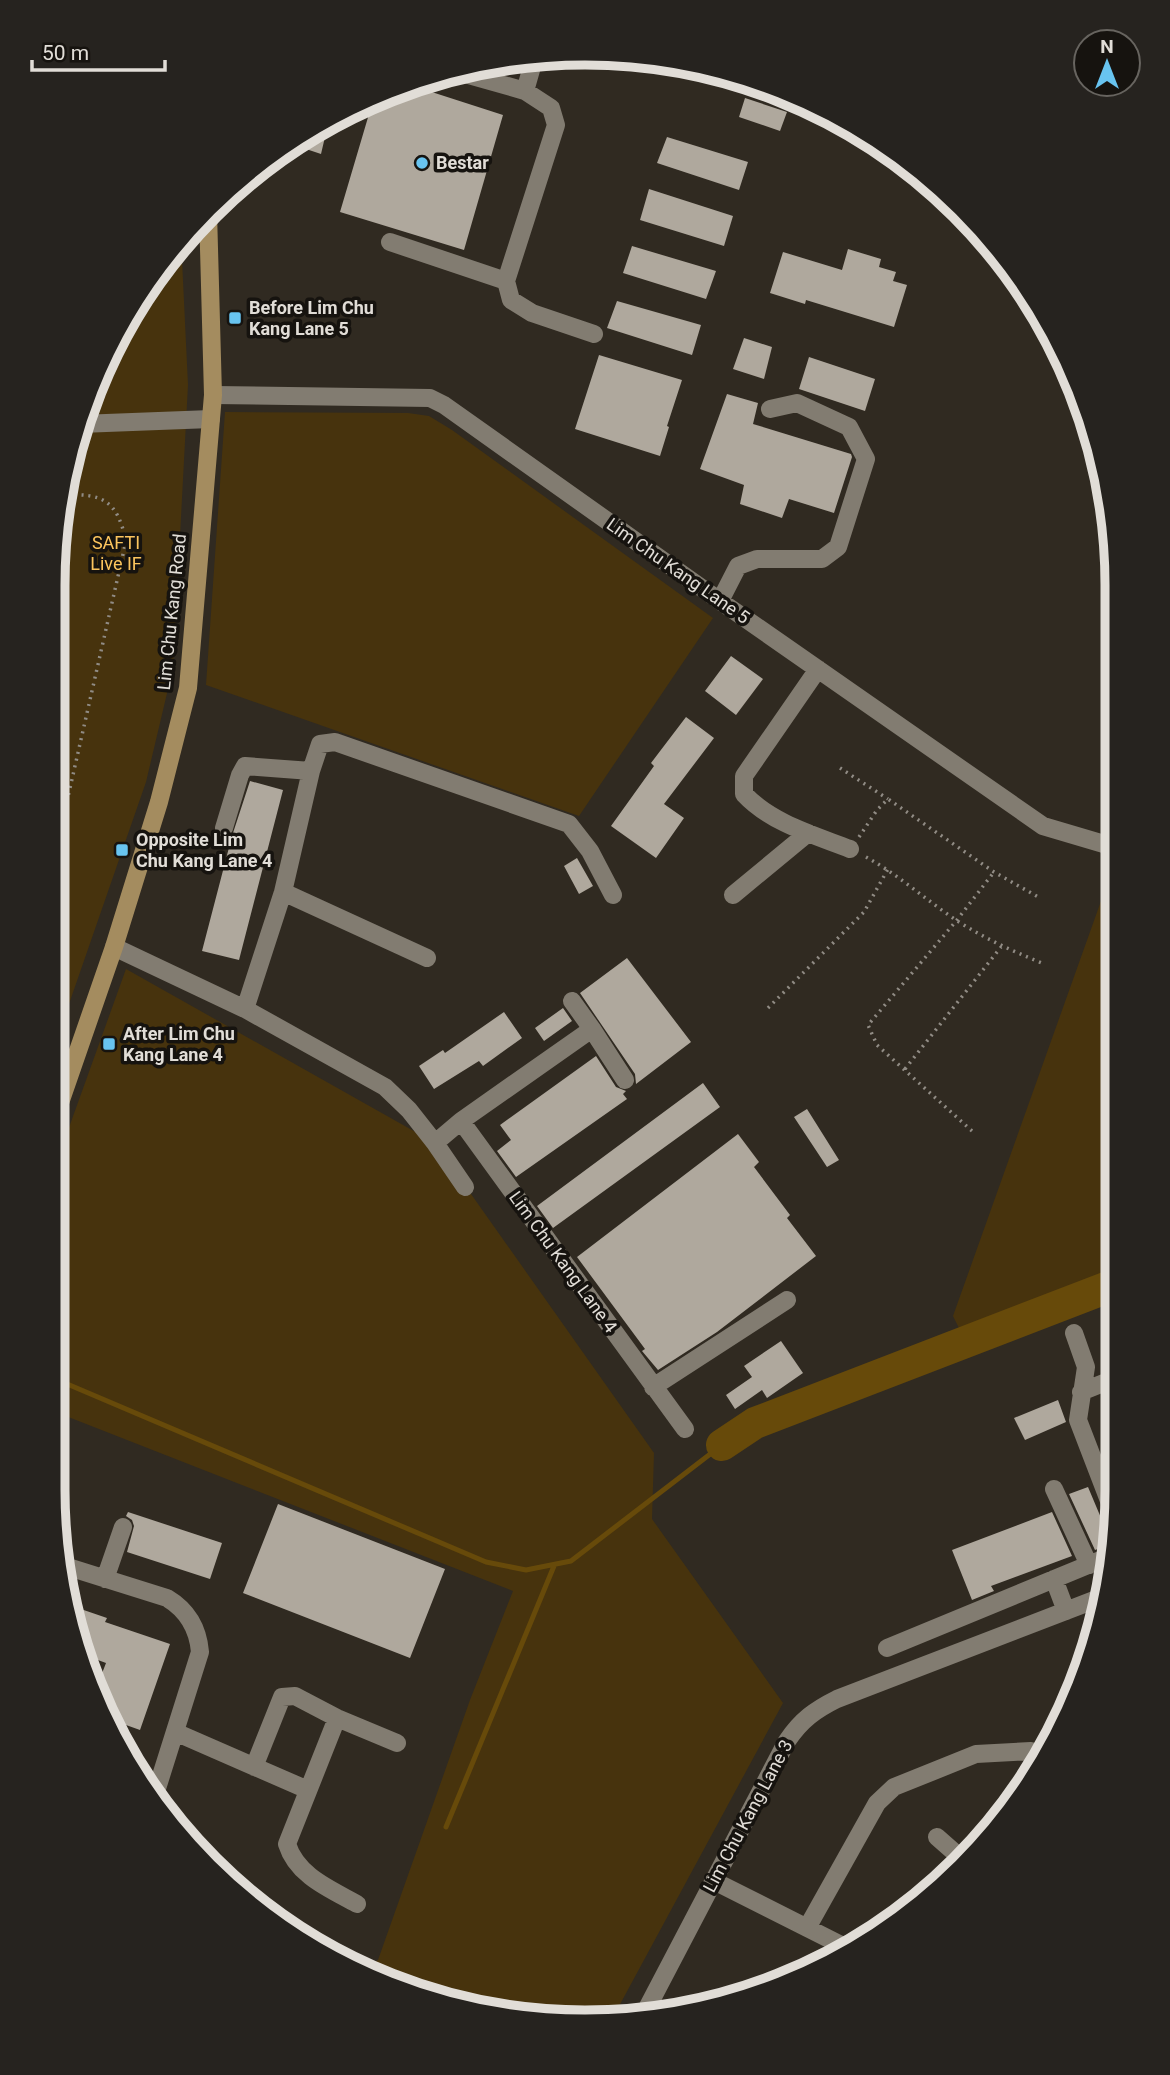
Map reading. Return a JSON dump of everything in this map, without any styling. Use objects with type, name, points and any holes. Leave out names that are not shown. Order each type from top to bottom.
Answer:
[{"type":"main road","name":"Lim Chu Kang Road","points":[[65,1088],[114,947],[159,802],[188,688],[213,395],[208,226]]},
{"type":"street","points":[[525,91],[532,68]]},
{"type":"street","points":[[475,77],[525,91],[551,107],[556,125],[506,281],[511,300],[532,313],[594,334]]},
{"type":"street","points":[[390,242],[506,281]]},
{"type":"street","name":"Lim Chu Kang Lane 5","points":[[213,395],[430,398],[444,405],[1043,825],[1105,844]]},
{"type":"street","points":[[720,601],[738,566],[757,559],[822,559],[838,547],[866,459],[849,428],[797,403],[770,409]]},
{"type":"street","points":[[90,424],[211,419]]},
{"type":"street","points":[[818,669],[744,776],[744,794],[757,807],[808,833],[850,849]]},
{"type":"street","points":[[245,1009],[282,892],[320,744],[335,742],[569,824],[590,851],[613,895]]},
{"type":"street","points":[[224,828],[245,766],[311,771]]},
{"type":"street","points":[[733,895],[808,833]]},
{"type":"street","points":[[282,892],[427,958]]},
{"type":"street","points":[[114,947],[245,1009],[385,1087],[409,1110],[465,1187]]},
{"type":"street","points":[[572,1002],[625,1080]]},
{"type":"street","points":[[435,1143],[461,1121],[592,1029]]},
{"type":"street","name":"Lim Chu Kang Lane 4","points":[[461,1121],[685,1429]]},
{"type":"street","points":[[653,1387],[788,1300]]},
{"type":"street","points":[[1074,1333],[1086,1367],[1078,1420],[1105,1490]]},
{"type":"street","points":[[1081,1392],[1105,1382]]},
{"type":"street","points":[[1054,1489],[1088,1565]]},
{"type":"street","points":[[106,1579],[122,1527]]},
{"type":"street","points":[[887,1648],[1101,1560]]},
{"type":"street","points":[[71,1568],[167,1598],[181,1606],[199,1638],[200,1651],[158,1787]]},
{"type":"street","points":[[1054,1579],[1066,1611]]},
{"type":"street","name":"Lim Chu Kang Lane 3","points":[[648,2006],[787,1741],[797,1726],[813,1711],[837,1699],[1093,1600]]},
{"type":"street","points":[[254,1767],[282,1697],[295,1696],[337,1718],[397,1743]]},
{"type":"street","points":[[337,1718],[287,1844],[291,1858],[307,1875],[357,1905]]},
{"type":"street","points":[[175,1732],[308,1790]]},
{"type":"street","points":[[807,1928],[877,1803],[894,1787],[976,1754],[1031,1751],[1032,1756]]},
{"type":"street","points":[[937,1837],[957,1854]]},
{"type":"street","points":[[714,1881],[839,1944]]},
{"type":"path","points":[[65,810],[126,541],[121,519],[113,505],[98,498],[73,494]]},
{"type":"path","points":[[840,768],[994,872],[1040,898]]},
{"type":"path","points":[[888,799],[877,810],[850,849],[888,869],[957,920],[1001,947],[1042,963]]},
{"type":"path","points":[[768,1008],[864,912],[888,869]]},
{"type":"path","points":[[972,1131],[877,1045],[868,1025],[994,872]]},
{"type":"path","points":[[904,1070],[1001,947]]},
{"type":"green space","name":"SAFTI Live IF","points":[[182,256],[188,385],[173,668],[146,782],[65,1015],[65,585],[69,517],[82,450],[104,386],[134,325]]},
{"type":"green space","points":[[225,412],[408,413],[429,416],[713,618],[579,816],[206,685]]},
{"type":"green space","points":[[1105,890],[1105,1274],[959,1328],[953,1316]]},
{"type":"green space","points":[[126,969],[435,1143],[654,1453],[652,1519],[783,1703],[617,2009],[517,2006],[450,1993],[372,1965],[378,1960],[470,1700],[513,1591],[65,1416],[65,1139]]},
{"type":"building","name":"Bestar","points":[[425,90],[503,115],[464,250],[340,212],[369,114],[366,113]]},
{"type":"building","points":[[745,98],[787,112],[780,131],[739,117]]},
{"type":"building","points":[[326,134],[321,154],[303,148]]},
{"type":"building","points":[[667,137],[748,162],[739,190],[657,163]]},
{"type":"building","points":[[649,189],[733,216],[724,246],[640,220]]},
{"type":"building","points":[[632,246],[716,271],[706,299],[623,273]]},
{"type":"building","points":[[848,249],[881,259],[879,267],[896,272],[893,281],[907,285],[894,327],[806,300],[805,304],[770,293],[783,252],[842,270]]},
{"type":"building","points":[[617,301],[701,325],[692,355],[607,328]]},
{"type":"building","points":[[744,338],[772,347],[764,379],[733,369]]},
{"type":"building","points":[[599,355],[682,380],[660,456],[575,429]]},
{"type":"building","points":[[809,357],[875,379],[865,411],[799,389]]},
{"type":"building","points":[[727,394],[758,403],[753,424],[851,454],[834,513],[789,499],[782,518],[740,504],[744,485],[700,469]]},
{"type":"building","points":[[731,656],[763,679],[736,715],[705,691]]},
{"type":"building","points":[[686,717],[714,738],[664,804],[684,818],[656,858],[611,826],[654,766],[651,763]]},
{"type":"building","points":[[250,781],[283,790],[239,960],[202,951],[232,836]]},
{"type":"building","points":[[577,858],[593,886],[579,894],[564,866]]},
{"type":"building","points":[[627,958],[691,1042],[636,1084],[635,1074],[580,993]]},
{"type":"building","points":[[563,1008],[572,1021],[544,1041],[535,1028]]},
{"type":"building","points":[[504,1012],[522,1038],[483,1066],[479,1061],[434,1089],[419,1066],[443,1050],[445,1053]]},
{"type":"building","points":[[596,1056],[616,1087],[626,1091],[623,1094],[627,1099],[516,1177],[497,1151],[511,1140],[500,1125]]},
{"type":"building","points":[[703,1083],[720,1107],[553,1228],[537,1206]]},
{"type":"building","points":[[807,1109],[839,1160],[827,1167],[794,1117]]},
{"type":"building","points":[[738,1134],[759,1162],[754,1167],[790,1215],[787,1218],[816,1256],[717,1332],[658,1370],[577,1257]]},
{"type":"building","points":[[781,1341],[803,1373],[767,1398],[762,1390],[735,1409],[726,1395],[752,1377],[744,1366]]},
{"type":"building","points":[[1058,1400],[1066,1422],[1025,1440],[1014,1418]]},
{"type":"building","points":[[1088,1487],[1104,1525],[1102,1548],[1095,1550],[1069,1494]]},
{"type":"building","points":[[278,1504],[445,1569],[410,1658],[243,1593]]},
{"type":"building","points":[[128,1512],[222,1543],[210,1579],[127,1552],[134,1526],[132,1520],[126,1516]]},
{"type":"building","points":[[1052,1512],[1072,1556],[991,1586],[994,1591],[972,1600],[952,1550]]},
{"type":"building","points":[[79,1608],[107,1618],[105,1622],[170,1644],[140,1730],[118,1720],[100,1678],[106,1663],[92,1658]]},
{"type":"waterway","points":[[722,1445],[755,1423],[1105,1288]]},
{"type":"waterway","points":[[65,1383],[486,1562],[526,1570],[571,1561],[722,1445]]},
{"type":"waterway","points":[[446,1827],[554,1566]]},
{"type":"place","name":"Bestar","points":[[422,163]]},
{"type":"place","name":"Before Lim Chu Kang Lane 5","points":[[235,318]]},
{"type":"place","name":"Opposite Lim Chu Kang Lane 4","points":[[122,850]]},
{"type":"place","name":"After Lim Chu Kang Lane 4","points":[[109,1044]]}]
